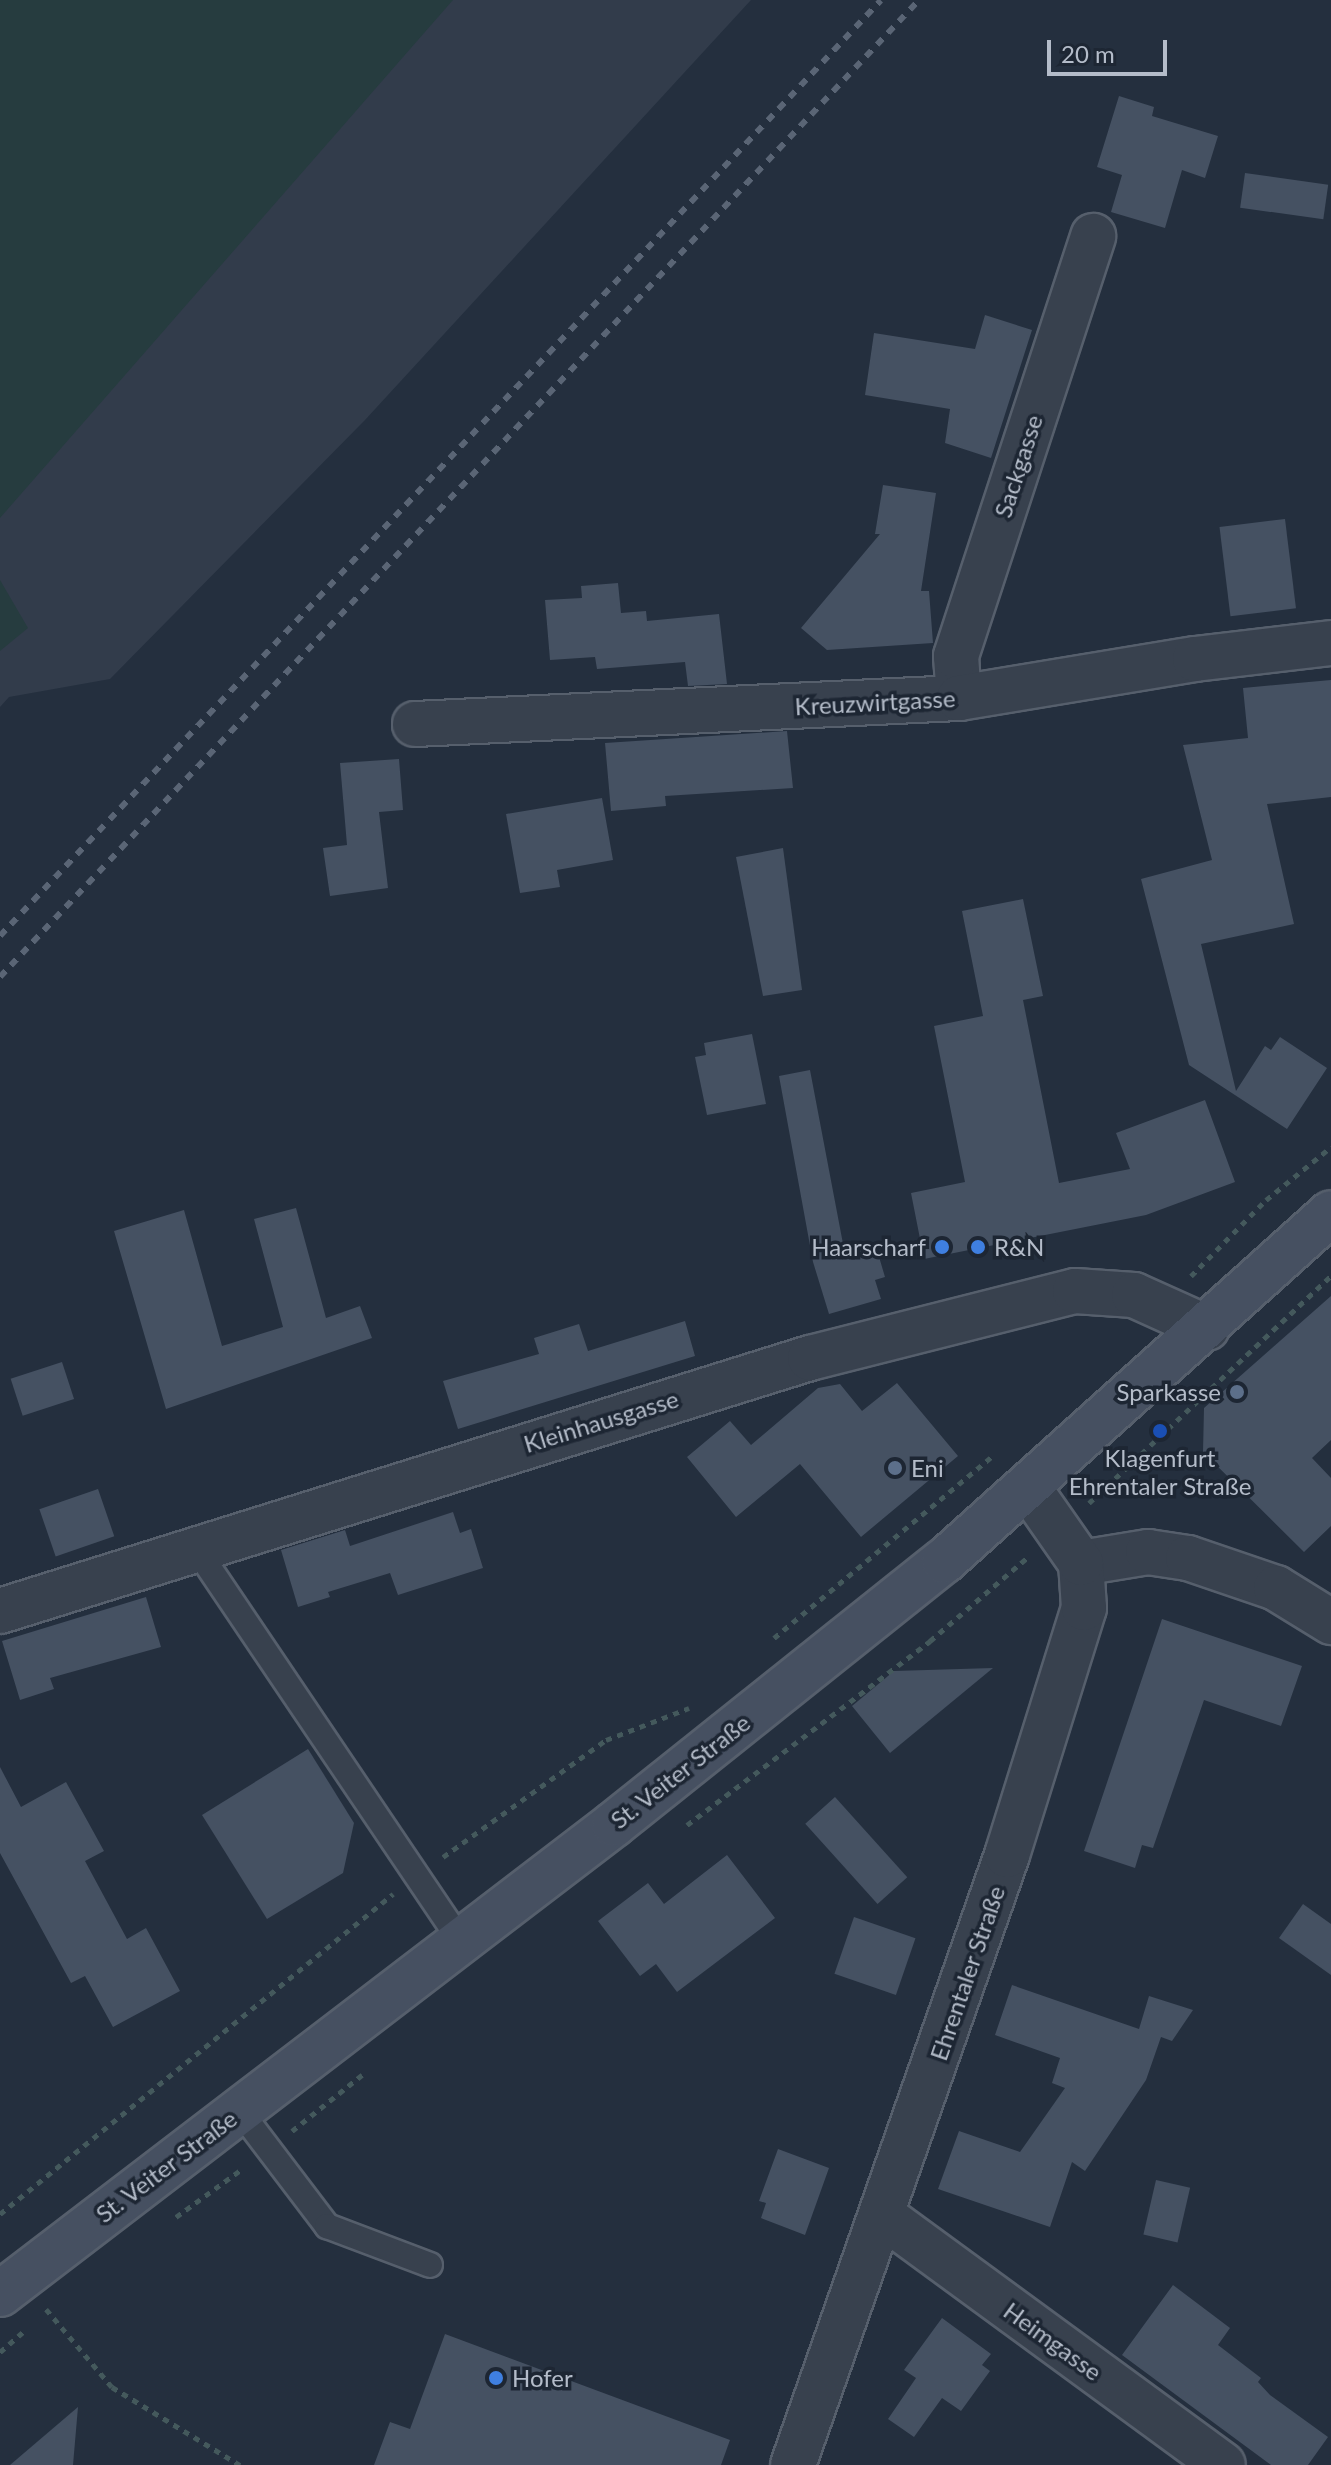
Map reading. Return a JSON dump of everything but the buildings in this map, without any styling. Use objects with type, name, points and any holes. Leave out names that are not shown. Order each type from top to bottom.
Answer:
[{"type":"main road","name":"St. Veiter Straße","points":[[10,2286],[461,1941],[944,1561],[1207,1328],[1331,1213]]},
{"type":"street","name":"Sackgasse","points":[[959,698],[956,656],[1093,236]]},
{"type":"street","name":"Kreuzwirtgasse","points":[[415,724],[959,698],[1195,659],[1331,643]]},
{"type":"street","name":"Kleinhausgasse","points":[[0,1611],[195,1547],[810,1358],[1075,1291],[1134,1295],[1162,1305],[1207,1328]]},
{"type":"street","points":[[1028,1487],[1071,1546],[1188,1558],[1276,1588],[1331,1622]]},
{"type":"street","name":"Ehrentaler Straße","points":[[793,2465],[883,2216],[1075,1646],[1084,1608],[1071,1546]]},
{"type":"street","name":"Heimgasse","points":[[883,2216],[1223,2465]]},
{"type":"lane","points":[[195,1547],[461,1941]]},
{"type":"lane","points":[[239,2110],[327,2226],[430,2265]]},
{"type":"path","points":[[1162,1305],[1266,1200],[1331,1147]]},
{"type":"path","points":[[1071,1546],[1331,1276]]},
{"type":"path","points":[[772,1640],[1002,1448]]},
{"type":"path","points":[[0,2214],[111,2119],[417,1876],[606,1740],[690,1707],[702,1698]]},
{"type":"path","points":[[10,2286],[112,2387],[240,2465]]},
{"type":"shaded area","points":[[0,0],[751,0],[365,420],[110,679],[9,697],[0,707]]},
{"type":"green space","points":[[0,0],[453,0],[0,518]]},
{"type":"green space","points":[[0,580],[28,628],[0,651]]},
{"type":"railway","points":[[0,936],[881,0]]},
{"type":"railway","points":[[0,977],[919,0]]},
{"type":"place","name":"Haarscharf","points":[[942,1247]]},
{"type":"place","name":"R&N","points":[[978,1247]]},
{"type":"place","name":"Sparkasse","points":[[1237,1392]]},
{"type":"place","name":"Klagenfurt Ehrentaler Straße","points":[[1160,1431]]},
{"type":"place","name":"Eni","points":[[895,1468]]},
{"type":"place","name":"Hofer","points":[[496,2378]]}]
